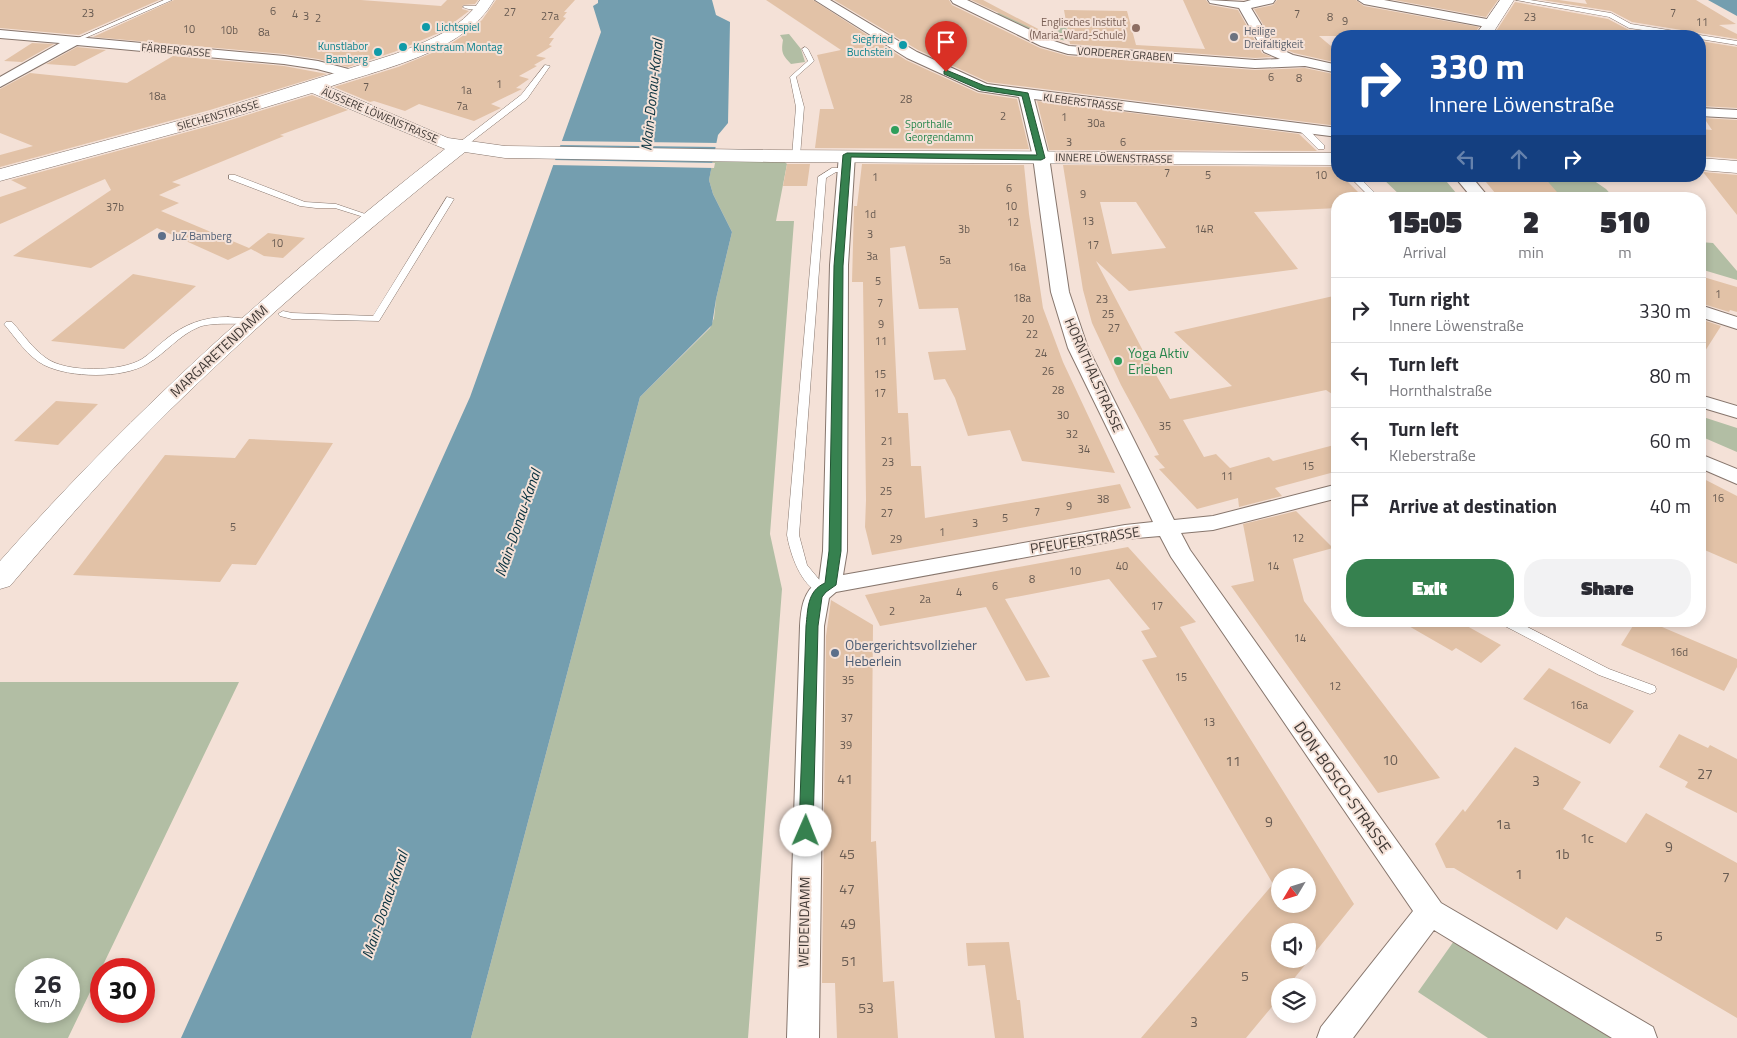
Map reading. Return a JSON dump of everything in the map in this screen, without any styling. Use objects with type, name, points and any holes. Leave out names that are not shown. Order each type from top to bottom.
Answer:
[{"type":"street","name":"KLEBERSTRASSE","points":[[821,0],[887,41],[955,76],[984,88],[1026,95],[1331,132]]},
{"type":"street","points":[[1215,0],[1245,6],[1264,1]]},
{"type":"street","points":[[1364,0],[1488,30],[1507,0]]},
{"type":"street","name":"VORDERER GRABEN","points":[[962,2],[986,8],[1003,22],[1056,47],[1085,52],[1255,64],[1303,62]]},
{"type":"street","name":"SIECHENSTRASSE","points":[[0,175],[226,114],[352,74],[433,44],[462,28],[473,19],[485,4]]},
{"type":"street","points":[[1245,6],[1244,9],[1269,49],[1289,58],[1331,68]]},
{"type":"street","name":"FÄRBERGASSE","points":[[0,34],[284,60],[318,65],[352,74]]},
{"type":"street","points":[[0,83],[74,41]]},
{"type":"street","name":"ÄUSSERE LÖWENSTRASSE","points":[[314,87],[436,140],[459,147],[505,152],[771,156]]},
{"type":"street","name":"HORNTHALSTRASSE","points":[[1026,95],[1041,158],[1057,274],[1064,310],[1078,348],[1168,529]]},
{"type":"street","points":[[1706,112],[1737,114]]},
{"type":"street","name":"MARGARETENDAMM","points":[[0,579],[79,488],[188,379],[370,217],[459,147]]},
{"type":"street","name":"INNERE LÖWENSTRASSE","points":[[771,156],[796,156],[846,163],[1041,158],[1331,157]]},
{"type":"street","name":"WEIDENDAMM","points":[[803,1038],[812,626],[816,596],[826,587],[835,551],[839,266],[846,163]]},
{"type":"street","points":[[1706,164],[1737,167]]},
{"type":"street","points":[[1467,182],[1476,192]]},
{"type":"street","points":[[1706,314],[1737,323]]},
{"type":"street","points":[[1706,403],[1737,412]]},
{"type":"street","points":[[1706,463],[1737,477]]},
{"type":"street","name":"PFEUFERSTRASSE","points":[[826,587],[1125,532],[1213,523],[1331,494]]},
{"type":"street","name":"DON-BOSCO-STRASSE","points":[[1168,529],[1179,552],[1430,912]]},
{"type":"street","points":[[1333,1038],[1430,912],[1641,1038]]},
{"type":"lane","points":[[74,41],[169,0]]},
{"type":"lane","points":[[1519,0],[1611,15],[1629,26],[1656,30]]},
{"type":"lane","points":[[466,7],[485,4]]},
{"type":"lane","points":[[1706,38],[1737,43]]},
{"type":"lane","points":[[796,156],[800,108],[793,77],[797,71],[811,62],[805,48]]},
{"type":"lane","points":[[459,147],[514,107],[524,97],[547,66]]},
{"type":"lane","points":[[1302,128],[1331,155]]},
{"type":"lane","points":[[826,587],[804,572],[795,553],[793,535],[822,177],[846,163]]},
{"type":"lane","points":[[232,177],[303,204],[336,206],[370,217]]},
{"type":"lane","points":[[1359,182],[1370,192]]},
{"type":"lane","points":[[283,314],[376,318],[450,199]]},
{"type":"lane","points":[[9,324],[47,363],[61,367],[104,372],[122,371],[144,363],[184,328],[195,324],[219,318],[250,322]]},
{"type":"lane","points":[[1517,627],[1604,672],[1650,690]]},
{"type":"green space","points":[[1005,12],[1043,33],[1064,27],[1069,30],[1074,42],[1055,39],[1070,37],[1060,33],[1050,36],[1053,39],[1045,40],[993,14]]},
{"type":"green space","points":[[789,34],[801,49],[805,62],[791,64],[784,56],[782,50],[783,40],[780,35]]},
{"type":"green space","points":[[714,154],[777,154],[787,164],[776,221],[794,221],[770,534],[782,589],[748,1038],[471,1038],[640,397],[710,328],[714,318],[716,299],[732,232],[713,194],[709,180]]},
{"type":"green space","points":[[1386,182],[1447,182],[1455,192],[1397,192]]},
{"type":"green space","points":[[1525,182],[1596,182],[1609,192],[1547,192]]},
{"type":"green space","points":[[1706,242],[1713,243],[1737,271],[1737,280],[1706,271]]},
{"type":"green space","points":[[1706,418],[1737,428],[1737,452],[1706,439]]},
{"type":"green space","points":[[0,682],[239,682],[106,958],[90,958],[90,992],[80,1013],[80,958],[15,958],[15,1023],[75,1023],[68,1038],[0,1038]]},
{"type":"green space","points":[[1454,941],[1611,1038],[1488,1038],[1418,992]]},
{"type":"water","name":"Main-Donau-Kanal","points":[[598,0],[712,0],[716,15],[730,22],[728,123],[718,135],[709,180],[713,194],[732,232],[716,299],[712,325],[640,397],[471,1038],[181,1038],[470,397],[601,32],[593,6],[598,3]]},
{"type":"water","points":[[1708,0],[1737,0],[1737,16]]},
{"type":"pier","points":[[560,141],[719,143],[718,147],[558,145]]},
{"type":"pier","points":[[553,160],[715,163],[714,168],[551,165]]},
{"type":"building","points":[[0,0],[159,0],[79,35],[0,28]]},
{"type":"building","points":[[174,0],[361,0],[441,6],[447,0],[478,0],[475,4],[463,5],[462,9],[469,11],[441,32],[394,52],[348,67],[318,59],[284,54],[93,37]]},
{"type":"building","points":[[496,0],[575,0],[564,12],[567,12],[563,17],[566,18],[549,38],[554,38],[549,45],[552,46],[536,56],[546,58],[534,65],[537,66],[519,76],[529,79],[516,88],[522,89],[491,104],[501,108],[474,121],[419,104],[405,111],[374,101],[370,102],[334,87],[398,67],[444,48],[482,20]]},
{"type":"building","points":[[766,0],[813,0],[906,60],[978,93],[1017,99],[1029,149],[815,148],[820,109],[834,109],[817,55],[841,50]]},
{"type":"building","points":[[834,0],[949,0],[952,5],[1040,48],[1068,56],[1255,70],[1305,68],[1331,74],[1331,125],[988,82],[918,50]]},
{"type":"building","points":[[971,0],[983,0],[1063,42],[1052,38]]},
{"type":"building","points":[[1183,0],[1206,0],[1210,5],[1238,10],[1262,53],[1272,57],[1255,58],[1070,44],[1064,10],[1127,11],[1136,45],[1205,49]]},
{"type":"building","points":[[1277,0],[1356,0],[1364,6],[1479,27],[1477,30],[1331,30],[1331,36],[1319,36],[1331,46],[1331,61],[1294,53],[1275,45],[1254,9],[1273,5]]},
{"type":"building","points":[[1394,0],[1498,0],[1486,17]]},
{"type":"building","points":[[1542,0],[1559,0],[1587,4],[1585,0],[1696,0],[1736,24],[1719,25],[1737,34],[1737,39],[1706,34],[1706,30],[1681,30],[1632,22],[1611,11]]},
{"type":"building","points":[[1515,2],[1608,19],[1629,30],[1497,30]]},
{"type":"building","points":[[1706,42],[1737,47],[1737,108],[1706,106]]},
{"type":"building","points":[[32,43],[54,44],[22,62],[4,61]]},
{"type":"building","points":[[77,47],[106,50],[75,66],[46,64]]},
{"type":"building","points":[[173,56],[284,66],[327,74],[210,110],[0,167],[0,155],[33,146],[0,133],[0,89],[30,73],[127,83]]},
{"type":"building","points":[[312,95],[348,110],[280,135],[284,136],[172,182],[181,185],[159,195],[179,203],[161,211],[249,248],[268,233],[305,238],[283,258],[264,256],[251,249],[228,260],[157,228],[91,268],[13,256],[111,190],[105,179],[0,224],[0,197],[27,188],[11,180],[224,122]]},
{"type":"building","points":[[1037,101],[1299,134],[1317,151],[1049,150]]},
{"type":"building","points":[[1706,118],[1737,120],[1737,159],[1706,156],[1706,130],[1712,130]]},
{"type":"building","points":[[787,164],[810,164],[807,186],[783,186]]},
{"type":"building","points":[[862,164],[1024,165],[1043,308],[1063,362],[1115,473],[1022,461],[1010,430],[968,436],[955,398],[945,379],[934,380],[928,352],[966,350],[958,308],[919,309],[905,246],[890,248],[898,413],[908,413],[911,466],[921,466],[925,518],[1120,484],[1131,508],[872,555],[865,527],[863,282],[852,282],[854,206],[857,206]]},
{"type":"building","points":[[1063,165],[1331,167],[1331,182],[1348,182],[1358,192],[1331,192],[1331,208],[1254,212],[1298,269],[1129,291],[1096,261],[1170,399],[1232,386],[1174,332],[1331,297],[1331,393],[1326,390],[1183,420],[1204,457],[1216,454],[1230,468],[1269,457],[1273,461],[1331,446],[1331,473],[1275,488],[1282,496],[1239,507],[1238,498],[1197,509],[1159,469],[1165,468],[1154,456],[1159,455],[1121,385],[1092,323],[1083,290]],"holes":[[[1100,202],[1136,202],[1166,248],[1112,254]]]},
{"type":"building","points":[[1706,172],[1737,175],[1737,215],[1706,176]]},
{"type":"building","points":[[1486,182],[1548,182],[1557,192],[1494,192]]},
{"type":"building","points":[[133,274],[196,286],[124,349],[51,341]]},
{"type":"building","points":[[1706,278],[1737,287],[1737,312],[1730,310],[1729,312],[1706,305]]},
{"type":"building","points":[[1706,321],[1721,326],[1706,350]]},
{"type":"building","points":[[56,401],[98,404],[58,445],[14,441]]},
{"type":"building","points":[[249,439],[333,443],[256,565],[232,564],[220,582],[73,575],[165,455],[235,458]]},
{"type":"building","points":[[1706,480],[1737,496],[1737,564],[1706,551]]},
{"type":"building","points":[[1296,511],[1331,546],[1331,549],[1293,559],[1304,601],[1440,778],[1378,793],[1231,586],[1254,581],[1243,524]]},
{"type":"building","points":[[1128,547],[1196,622],[1180,627],[1354,904],[1316,951],[1316,923],[1271,923],[1271,968],[1302,968],[1294,978],[1271,978],[1271,1008],[1246,1038],[1141,1038],[1271,886],[1271,913],[1316,913],[1316,868],[1271,868],[1271,881],[1142,660],[1157,657],[1141,631],[1150,629],[1109,579],[1005,599],[1050,677],[1026,681],[986,607],[880,626],[865,595]]},
{"type":"building","points":[[831,600],[873,625],[871,842],[876,841],[883,982],[894,981],[898,1038],[837,1038],[835,983],[822,983],[826,636]]},
{"type":"building","points":[[1410,627],[1469,627],[1501,645],[1481,663],[1456,648],[1452,651]]},
{"type":"building","points":[[1632,627],[1662,627],[1737,659],[1737,667],[1724,691],[1621,645]]},
{"type":"building","points":[[1549,668],[1634,711],[1610,744],[1523,699]]},
{"type":"building","points":[[1679,734],[1708,748],[1710,745],[1737,759],[1737,813],[1685,787],[1688,782],[1659,767]]},
{"type":"building","points":[[1515,747],[1581,782],[1563,809],[1626,843],[1646,813],[1737,863],[1737,1018],[1566,917],[1557,930],[1454,868],[1446,868],[1435,844],[1463,809],[1465,812]]},
{"type":"building","points":[[1009,942],[1017,1000],[1020,1000],[1024,1038],[995,1038],[985,965],[968,966],[966,943]]},
{"type":"place","name":"Lichtspiel","points":[[426,27]]},
{"type":"place","name":"Englisches Institut (Maria-Ward-Schule)","points":[[1136,28]]},
{"type":"place","name":"Heilige Dreifaltigkeit","points":[[1234,37]]},
{"type":"place","name":"Siegfried Buchstein","points":[[903,45]]},
{"type":"place","name":"Kunstraum Montag","points":[[403,47]]},
{"type":"place","name":"Kunstlabor Bamberg","points":[[378,52]]},
{"type":"place","name":"Sporthalle Georgendamm","points":[[895,130]]},
{"type":"place","name":"JuZ Bamberg","points":[[162,236]]},
{"type":"place","name":"Yoga Aktiv Erleben","points":[[1118,361]]},
{"type":"place","name":"Obergerichtsvollzieher Heberlein","points":[[835,653]]},
{"type":"route","points":[[806,831],[812,626],[816,596],[821,589],[830,585],[835,551],[839,266],[847,155],[1041,158],[1026,95],[984,88],[946,72]]}]
